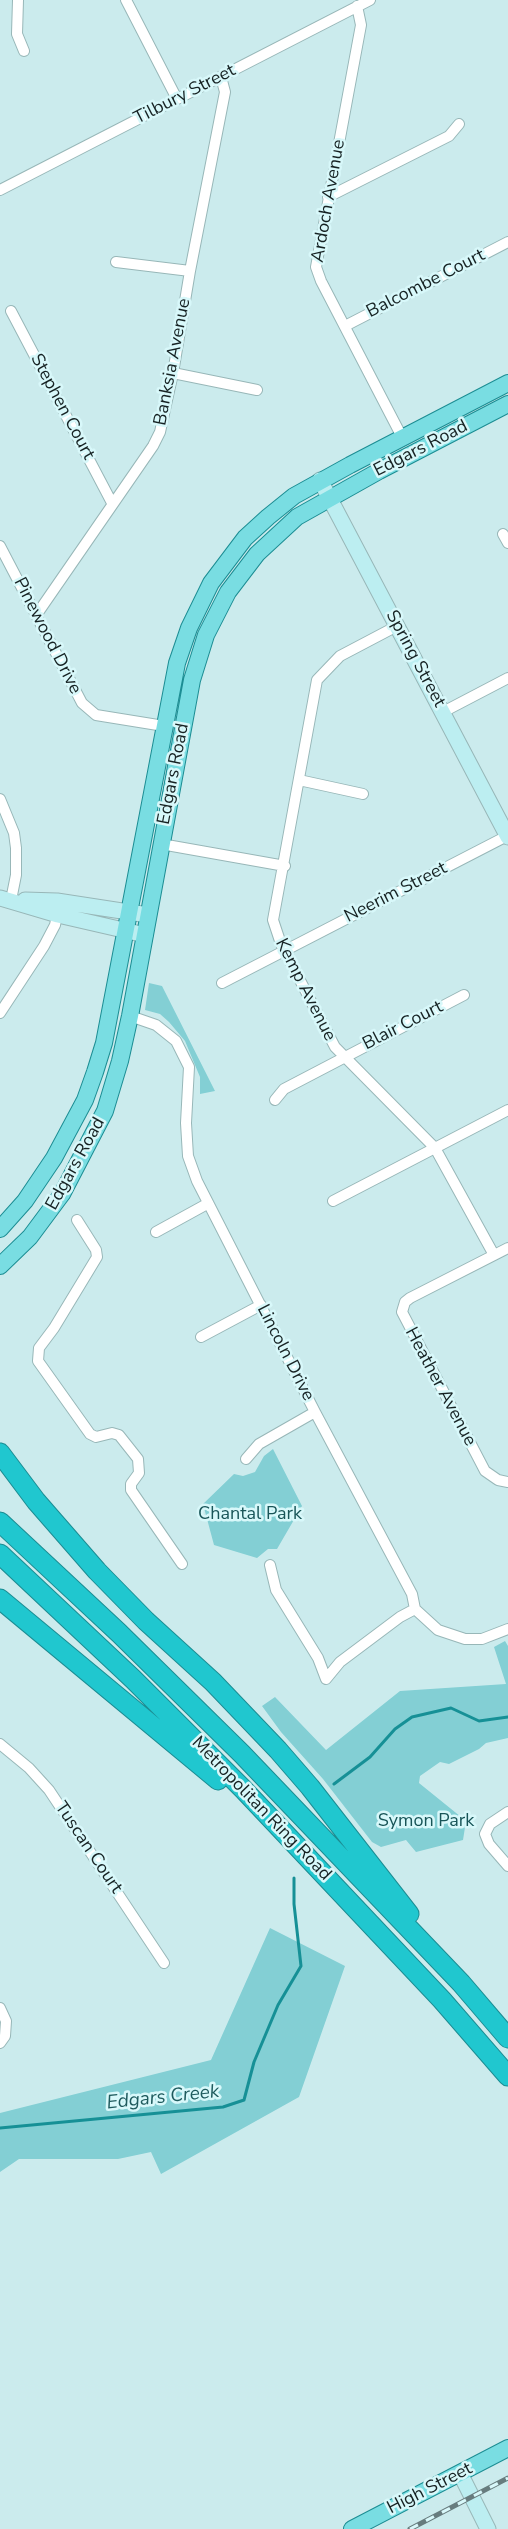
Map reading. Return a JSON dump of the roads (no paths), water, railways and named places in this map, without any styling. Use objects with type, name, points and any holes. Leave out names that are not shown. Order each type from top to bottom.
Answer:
[{"type":"highway","points":[[0,1453],[36,1501],[98,1571],[146,1620],[213,1682],[310,1787],[461,1982]]},
{"type":"highway","name":"Metropolitan Ring Road","points":[[0,1522],[83,1599],[213,1725],[461,1982],[508,2038]]},
{"type":"highway","name":"Metropolitan Ring Road","points":[[0,1554],[140,1685],[314,1863],[442,2000],[508,2076]]},
{"type":"highway","points":[[0,1599],[204,1767],[314,1863]]},
{"type":"main road","name":"Edgars Road","points":[[0,1229],[38,1183],[85,1100],[104,1043],[164,726],[182,645],[196,610],[211,583],[231,554],[255,528],[280,506],[320,480],[508,383]]},
{"type":"main road","name":"Edgars Road","points":[[0,1266],[25,1242],[52,1208],[86,1151],[108,1104],[130,1016],[192,680],[206,635],[217,611],[243,570],[268,542],[297,517],[329,497],[508,404]]},
{"type":"main road","name":"High Street","points":[[352,2529],[508,2448]]},
{"type":"street","points":[[18,0],[17,34],[24,50]]},
{"type":"street","points":[[126,0],[178,99]]},
{"type":"street","name":"Tilbury Street","points":[[0,190],[370,0]]},
{"type":"street","name":"Ardoch Avenue","points":[[358,6],[361,25],[316,268],[402,437]]},
{"type":"street","name":"Banksia Avenue","points":[[37,614],[153,446],[160,432],[173,373],[190,271],[226,92],[221,77]]},
{"type":"street","points":[[328,197],[449,136],[459,124]]},
{"type":"street","name":"Balcombe Court","points":[[345,326],[508,242]]},
{"type":"street","points":[[116,262],[190,271]]},
{"type":"street","name":"Stephen Court","points":[[11,311],[112,503]]},
{"type":"street","points":[[173,373],[257,390]]},
{"type":"street","name":"Spring Street","points":[[320,480],[508,837]]},
{"type":"street","name":"Pinewood Drive","points":[[0,546],[82,703],[96,715],[164,726]]},
{"type":"street","name":"Kemp Avenue","points":[[397,626],[340,656],[317,680],[298,780],[285,866],[273,920],[284,951],[335,1047],[342,1057],[435,1148],[494,1255]]},
{"type":"street","points":[[443,712],[508,678]]},
{"type":"street","points":[[298,780],[363,794]]},
{"type":"street","points":[[0,799],[14,833],[16,848],[16,875],[6,899],[56,910],[145,934]]},
{"type":"street","name":"Neerim Street","points":[[222,983],[508,837]]},
{"type":"street","points":[[161,844],[285,866]]},
{"type":"street","points":[[56,910],[129,910],[148,915]]},
{"type":"street","points":[[0,1013],[47,940],[56,910]]},
{"type":"street","name":"Blair Court","points":[[275,1100],[284,1089],[342,1057],[464,995]]},
{"type":"street","name":"Lincoln Drive","points":[[130,1016],[156,1025],[176,1042],[189,1067],[186,1123],[188,1156],[207,1204],[412,1594],[416,1609],[438,1630],[465,1639],[482,1639],[508,1629]]},
{"type":"street","points":[[333,1200],[508,1110]]},
{"type":"street","points":[[156,1232],[207,1204]]},
{"type":"street","points":[[77,1220],[96,1250],[97,1257],[54,1328],[39,1348],[38,1361],[90,1434],[96,1437],[112,1433],[120,1435],[133,1452],[140,1469],[131,1490],[182,1564]]},
{"type":"street","name":"Heather Avenue","points":[[508,1248],[410,1298],[405,1302],[402,1312],[485,1470],[498,1480],[508,1482]]},
{"type":"street","points":[[201,1337],[261,1305]]},
{"type":"street","points":[[246,1459],[259,1444],[315,1412]]},
{"type":"street","points":[[270,1565],[276,1590],[318,1658],[326,1678],[340,1662],[400,1617],[416,1609]]},
{"type":"street","name":"Tuscan Court","points":[[0,1744],[29,1768],[49,1790],[164,1963]]},
{"type":"street","points":[[508,1812],[490,1824],[485,1834],[489,1844],[508,1866]]},
{"type":"street","points":[[0,2008],[6,2021],[3,2039]]},
{"type":"street","points":[[460,2473],[488,2529]]},
{"type":"waterway","name":"Edgars Creek","points":[[334,1784],[370,1757],[395,1729],[412,1717],[451,1708],[479,1721],[508,1717]]},
{"type":"waterway","name":"Edgars Creek","points":[[0,2128],[223,2107],[244,2100],[254,2062],[278,2005],[301,1966],[294,1904],[294,1878]]},
{"type":"railway","points":[[410,2529],[508,2478]]},
{"type":"park label","name":"Chantal Park","points":[[250,1515]]},
{"type":"park label","name":"Symon Park","points":[[426,1822]]}]
